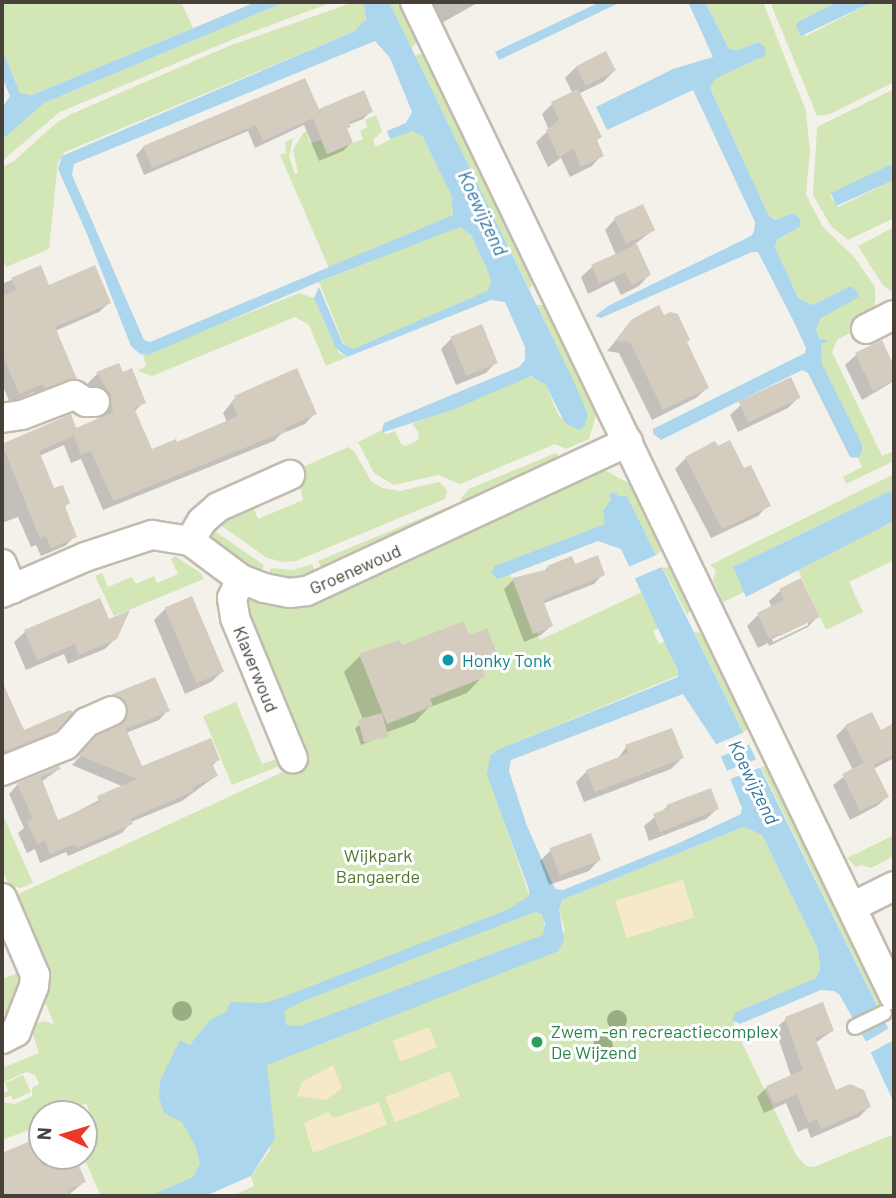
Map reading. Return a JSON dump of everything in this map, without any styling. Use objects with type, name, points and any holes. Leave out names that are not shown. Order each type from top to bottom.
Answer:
[{"type":"street","points":[[415,2],[852,907],[889,1004]]},
{"type":"street","points":[[866,329],[894,315]]},
{"type":"street","points":[[2,418],[22,415],[74,395],[86,402],[95,402]]},
{"type":"street","name":"Groenewoud","points":[[5,582],[152,535],[190,541],[241,579],[290,593],[307,591],[628,442]]},
{"type":"street","points":[[190,541],[202,521],[218,507],[290,475]]},
{"type":"street","name":"Klaverwoud","points":[[241,579],[232,598],[235,618],[293,759]]},
{"type":"street","points":[[2,771],[66,745],[87,722],[111,711]]},
{"type":"street","points":[[852,907],[894,886]]},
{"type":"street","points":[[2,898],[35,975],[34,986],[16,1032],[2,1038]]},
{"type":"lane","points":[[855,1027],[889,1004]]},
{"type":"green space","points":[[2,2],[181,2],[193,28],[32,95],[20,93],[2,49]]},
{"type":"green space","points":[[285,2],[333,2],[236,38],[60,112],[2,161],[2,140],[44,103]]},
{"type":"green space","points":[[354,2],[364,2],[366,8],[365,24],[355,31],[65,152],[58,162],[49,249],[6,267],[2,257],[2,167],[14,161],[55,124],[71,114],[229,46]]},
{"type":"green space","points":[[389,2],[404,2],[420,37],[411,48]]},
{"type":"green space","points":[[705,2],[763,2],[806,111],[810,150],[806,195],[823,227],[855,258],[875,287],[875,305],[861,327],[837,340],[832,352],[882,456],[894,451],[894,461],[846,484],[843,477],[862,467],[858,458],[862,444],[822,364],[821,344],[826,342],[820,341],[816,330],[821,318],[858,296],[851,286],[813,305],[798,298],[775,247],[777,240],[801,226],[793,213],[774,220],[768,214],[710,88],[715,79],[758,59],[763,51],[758,42],[739,50],[729,49]]},
{"type":"green space","points":[[770,2],[837,2],[798,22],[806,36],[873,2],[894,2],[894,82],[830,114],[817,116]]},
{"type":"green space","points":[[415,56],[430,56],[537,279],[529,289]]},
{"type":"green space","points":[[894,89],[894,163],[830,196],[838,207],[894,180],[894,218],[848,240],[831,226],[813,195],[817,127]]},
{"type":"green space","points":[[376,115],[382,131],[373,140],[375,147],[405,132],[413,131],[423,137],[451,195],[453,215],[329,268],[280,155],[286,153],[285,142],[293,138],[289,157],[295,174],[298,173],[293,150],[303,133],[306,131],[310,143],[321,140],[327,154],[363,139],[360,131],[367,127],[365,120]]},
{"type":"green space","points":[[460,226],[471,235],[486,267],[491,281],[487,291],[354,349],[345,347],[319,282]]},
{"type":"green space","points":[[894,227],[894,294],[882,284],[858,246]]},
{"type":"green space","points":[[299,293],[314,298],[339,353],[347,357],[326,366],[309,325],[295,317],[152,376],[138,371],[146,366],[143,355]]},
{"type":"green space","points":[[536,305],[545,305],[597,413],[589,439],[566,449],[555,444],[460,484],[438,475],[394,485],[374,473],[358,442],[380,431],[387,434],[395,431],[401,444],[406,446],[418,440],[419,433],[412,424],[526,377],[534,377],[545,384],[559,416],[573,426],[583,425],[588,415]]},
{"type":"green space","points":[[348,447],[354,451],[371,481],[382,488],[400,491],[439,482],[447,490],[445,499],[296,561],[284,562],[267,558],[215,521],[251,502],[258,519],[303,500],[296,470]]},
{"type":"green space","points":[[556,453],[564,462],[460,507],[461,498],[469,489]]},
{"type":"green space","name":"Wijkpark Bangaerde","points":[[601,468],[632,485],[637,484],[667,546],[656,555],[629,500],[611,499],[605,508],[605,524],[506,562],[510,574],[540,640],[642,592],[659,628],[653,631],[659,644],[665,641],[679,675],[497,750],[490,756],[489,778],[535,912],[541,914],[544,920],[546,943],[255,1056],[248,1154],[185,1196],[101,1196],[89,1170],[98,1170],[98,1100],[28,1100],[28,1130],[2,1140],[2,1102],[15,1104],[32,1096],[32,1088],[39,1084],[35,1075],[26,1072],[2,1083],[2,1068],[39,1053],[30,1026],[44,1021],[54,1024],[3,901],[285,771],[282,765],[232,785],[203,716],[236,702],[262,764],[279,758],[215,603],[250,595],[265,601]]},
{"type":"green space","points":[[894,474],[894,489],[733,567],[744,592],[723,602],[713,580],[716,570],[710,565]]},
{"type":"green space","points":[[448,507],[454,508],[324,574],[318,561]]},
{"type":"green space","points":[[894,521],[894,560],[849,582],[863,612],[826,630],[798,570]]},
{"type":"green space","points":[[210,528],[264,565],[259,576],[207,537]]},
{"type":"green space","points":[[175,556],[201,573],[204,579],[114,616],[95,576],[102,573],[108,587],[132,577],[136,584],[154,576],[157,583],[178,574],[171,559]]},
{"type":"green space","points":[[312,564],[317,576],[311,579],[267,579],[271,568],[293,570]]},
{"type":"green space","points":[[676,566],[694,604],[687,615],[663,568]]},
{"type":"green space","points":[[694,632],[708,633],[750,728],[743,732]]},
{"type":"green space","points":[[773,766],[884,1000],[878,1007],[761,767]]},
{"type":"green space","points":[[2,813],[33,883],[20,888],[9,885],[2,869]]},
{"type":"green space","name":"Zwem -en recreactiecomplex De Wijzend","points":[[744,827],[762,835],[818,949],[820,969],[816,978],[736,1012],[734,1026],[796,1155],[806,1166],[814,1167],[894,1134],[894,1196],[232,1196],[254,1186],[251,1176],[270,1150],[266,1065],[565,932],[559,909],[562,900]]},
{"type":"green space","points":[[894,835],[894,856],[871,868],[861,865],[856,867],[847,858]]},
{"type":"green space","points":[[20,972],[23,980],[7,1019],[2,1006],[2,979]]},
{"type":"green space","points":[[23,1075],[31,1092],[13,1100],[11,1095],[2,1099],[2,1094],[8,1091],[5,1083]]},
{"type":"sand","points":[[683,880],[694,917],[627,938],[615,901]]},
{"type":"sand","points":[[429,1027],[437,1048],[400,1062],[393,1041]]},
{"type":"sand","points":[[333,1065],[342,1088],[326,1100],[297,1096],[302,1082]]},
{"type":"sand","points":[[450,1071],[460,1096],[395,1122],[385,1097]]},
{"type":"sand","points":[[379,1102],[387,1125],[313,1153],[304,1123],[328,1112],[334,1118]]},
{"type":"water","points":[[256,2],[285,2],[44,103],[2,140],[2,108],[10,96],[2,77],[2,49],[20,93],[32,95]]},
{"type":"water","name":"Koewijzend","points":[[364,2],[389,2],[574,382],[588,415],[584,427],[579,430],[565,423],[545,384],[531,376],[455,409],[381,433],[384,423],[519,367],[525,360],[525,347],[505,302],[491,300],[347,357],[336,348],[314,298],[319,287],[343,344],[353,349],[487,291],[491,281],[486,267],[471,235],[460,227],[323,280],[148,355],[140,354],[131,346],[58,169],[62,156],[355,31],[366,19]],"holes":[[[375,41],[390,58],[412,112],[406,123],[387,131],[390,139],[413,131],[423,137],[451,195],[453,215],[150,342],[144,340],[72,175],[74,164]]]},
{"type":"water","points":[[600,2],[621,2],[499,60],[495,52]]},
{"type":"water","points":[[688,2],[705,2],[729,49],[739,50],[758,42],[765,47],[766,55],[715,79],[710,88],[768,214],[774,220],[793,213],[800,219],[801,226],[777,240],[775,247],[798,298],[813,305],[851,286],[858,292],[859,296],[852,301],[821,318],[816,330],[820,340],[825,339],[827,342],[821,344],[822,364],[862,444],[862,452],[858,458],[850,457],[808,373],[802,370],[661,440],[653,434],[653,429],[805,353],[806,348],[793,320],[758,252],[752,252],[601,318],[595,316],[608,306],[751,236],[754,232],[755,222],[693,90],[607,130],[596,107],[673,69],[713,57]]},
{"type":"water","points":[[837,2],[873,2],[801,36],[796,26],[798,22]]},
{"type":"water","points":[[894,163],[894,180],[836,206],[831,193]]},
{"type":"water","points":[[894,489],[894,521],[746,597],[733,567]]},
{"type":"water","name":"Koewijzend","points":[[615,492],[629,500],[888,1028],[890,1041],[894,1042],[894,1103],[865,1040],[839,994],[834,991],[821,990],[740,1024],[732,1020],[736,1012],[816,978],[820,969],[818,949],[762,835],[744,827],[562,900],[559,909],[564,940],[558,951],[267,1065],[275,1138],[251,1176],[205,1196],[149,1196],[193,1177],[200,1164],[196,1147],[182,1122],[164,1113],[159,1097],[160,1081],[180,1040],[190,1045],[210,1020],[226,1012],[231,1002],[264,1003],[278,999],[509,909],[529,896],[487,775],[490,756],[497,750],[678,677],[678,671],[621,549],[598,541],[498,579],[491,573],[495,566],[605,524],[603,511],[611,499],[609,494]],"holes":[[[683,694],[716,744],[742,808],[741,814],[679,843],[563,890],[555,889],[527,826],[509,771],[511,760]],[[535,912],[541,914],[545,923],[543,935],[300,1026],[286,1025],[284,1011],[306,1000]]]},
{"type":"pier","points":[[659,554],[664,566],[631,580],[626,568]]},
{"type":"pier","points":[[745,732],[750,744],[718,758],[713,746]]},
{"type":"pier","points":[[760,758],[763,766],[726,781],[723,772]]},
{"type":"pier","points":[[891,1027],[894,1040],[868,1054],[859,1040],[867,1041]]},
{"type":"building","points":[[606,51],[616,71],[586,86],[576,66]]},
{"type":"building","points":[[305,78],[319,109],[364,90],[373,112],[349,122],[351,127],[347,128],[353,143],[327,154],[313,118],[263,141],[256,125],[152,168],[143,146]]},
{"type":"building","points":[[578,89],[602,137],[597,140],[604,156],[581,167],[573,148],[559,158],[546,130],[559,120],[551,102]]},
{"type":"building","points":[[643,204],[655,230],[626,244],[614,218]]},
{"type":"building","points":[[637,244],[651,275],[632,285],[625,272],[599,284],[591,265]]},
{"type":"building","points":[[41,265],[49,285],[95,265],[111,303],[55,327],[77,379],[45,388],[43,384],[19,394],[2,353],[2,296],[16,290],[11,278]]},
{"type":"building","points":[[659,305],[664,315],[670,312],[678,314],[690,340],[687,342],[709,388],[663,410],[630,342],[615,341],[632,319]]},
{"type":"building","points":[[482,324],[498,363],[466,376],[450,337]]},
{"type":"building","points":[[882,340],[894,366],[894,380],[873,391],[855,353]]},
{"type":"building","points":[[119,363],[123,372],[132,368],[146,403],[134,408],[152,449],[176,439],[177,442],[238,416],[232,402],[236,400],[234,396],[297,368],[317,414],[285,428],[286,431],[113,501],[91,451],[81,455],[74,436],[39,451],[54,488],[63,485],[70,503],[65,506],[77,537],[51,548],[46,536],[40,539],[2,444],[71,414],[76,428],[113,412],[110,394],[96,372]]},
{"type":"building","points":[[791,377],[801,398],[748,422],[738,402]]},
{"type":"building","points":[[730,440],[744,468],[751,465],[771,506],[722,529],[685,457],[715,441],[718,446]]},
{"type":"building","points":[[598,555],[605,575],[543,600],[553,626],[533,634],[512,578],[549,569],[547,566],[572,556],[575,564]]},
{"type":"building","points":[[801,578],[820,617],[780,636],[779,634],[769,638],[757,613],[784,600],[779,589]]},
{"type":"building","points":[[192,596],[224,671],[196,683],[164,608]]},
{"type":"building","points":[[100,598],[109,619],[130,610],[117,639],[79,655],[75,644],[37,660],[24,630]]},
{"type":"building","points":[[464,621],[469,635],[487,628],[498,656],[480,663],[485,677],[430,699],[433,706],[387,724],[359,654],[399,640],[402,645]]},
{"type":"building","points":[[155,677],[170,711],[126,729],[142,766],[211,738],[220,760],[212,763],[218,776],[192,787],[194,791],[131,818],[133,824],[77,848],[75,844],[50,854],[45,841],[37,844],[27,822],[33,819],[17,783],[59,766],[61,769],[41,777],[58,820],[99,802],[97,796],[137,779],[79,755],[97,736],[126,720],[127,704],[121,697],[110,695]]},
{"type":"building","points":[[2,681],[24,730],[70,710],[74,712],[56,731],[4,752]]},
{"type":"building","points":[[872,712],[881,730],[894,723],[894,755],[873,765],[889,797],[860,811],[842,774],[864,763],[845,725]]},
{"type":"building","points":[[382,713],[388,736],[364,743],[358,719]]},
{"type":"building","points":[[672,728],[684,758],[595,792],[586,770],[629,753],[625,745]]},
{"type":"building","points":[[711,788],[719,809],[660,832],[653,814],[668,808],[666,805]]},
{"type":"building","points":[[591,833],[601,860],[560,875],[550,848]]},
{"type":"building","points":[[823,1002],[834,1031],[815,1038],[836,1090],[850,1084],[864,1090],[871,1107],[821,1129],[817,1119],[808,1123],[797,1094],[774,1104],[766,1086],[803,1070],[785,1017]]},
{"type":"building","points":[[28,1142],[28,1170],[81,1170],[86,1182],[68,1190],[70,1196],[2,1196],[2,1153]]},
{"type":"place","name":"Honky Tonk","points":[[448,660]]},
{"type":"place","name":"Zwem -en recreactiecomplex De Wijzend","points":[[537,1042]]}]
